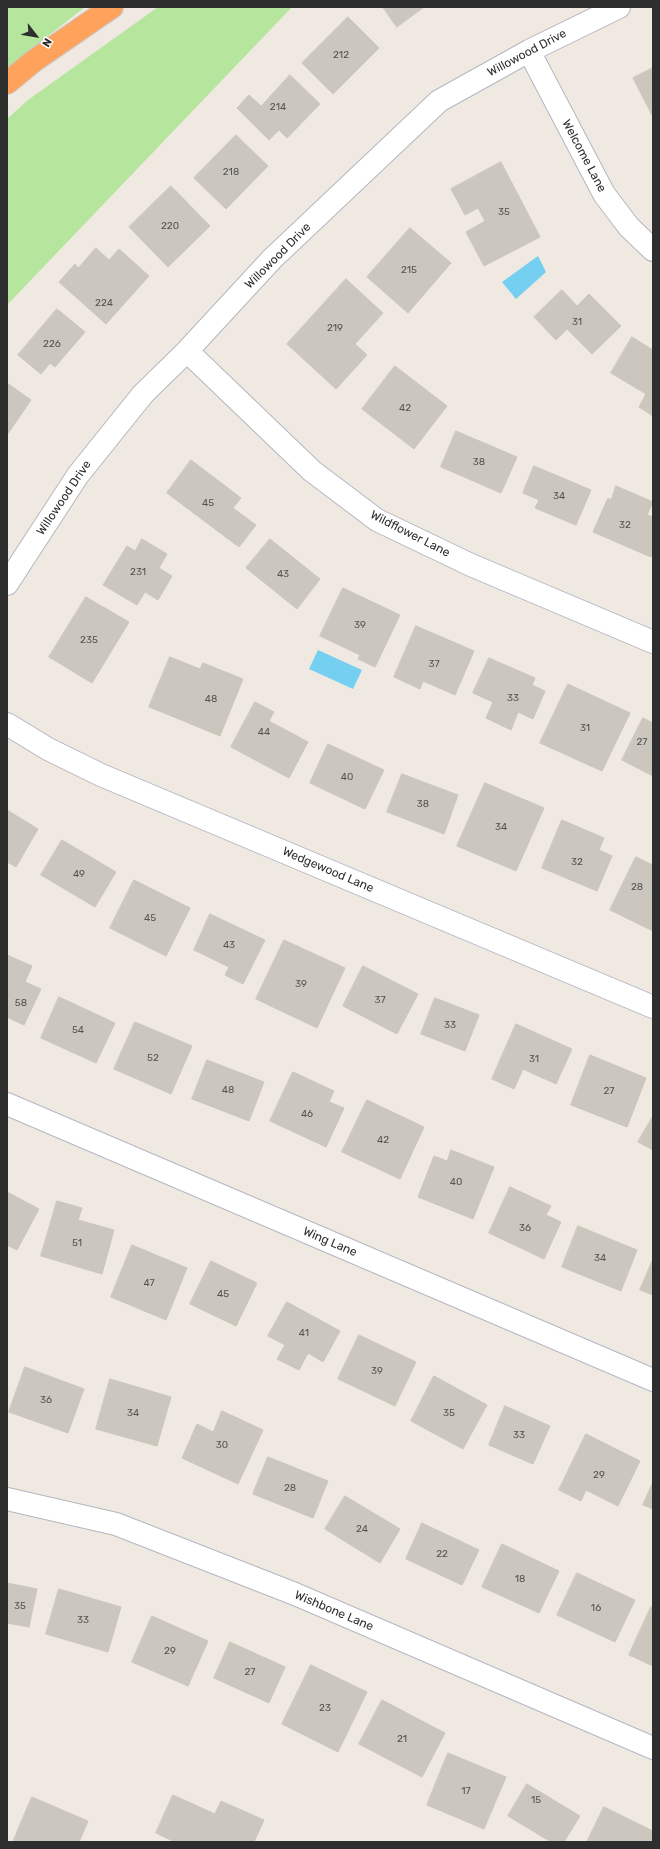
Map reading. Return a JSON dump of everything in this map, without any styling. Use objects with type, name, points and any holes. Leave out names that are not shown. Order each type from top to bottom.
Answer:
[{"type":"highway","points":[[7,83],[35,60],[112,7]]},
{"type":"street","name":"Willowood Drive","points":[[7,584],[78,475],[143,394],[187,351],[272,259],[439,101],[529,51],[619,7]]},
{"type":"street","name":"Welcome Lane","points":[[529,51],[604,194],[629,227],[653,250]]},
{"type":"street","name":"Wildflower Lane","points":[[187,351],[312,471],[377,520],[471,565],[653,642]]},
{"type":"street","name":"Wedgewood Lane","points":[[7,724],[48,749],[101,776],[653,1007]]},
{"type":"street","name":"Wing Lane","points":[[7,1104],[653,1380]]},
{"type":"street","name":"Wishbone Lane","points":[[7,1499],[116,1524],[295,1594],[653,1748]]},
{"type":"green space","points":[[7,7],[85,7],[7,68]]},
{"type":"green space","points":[[158,7],[292,7],[7,305],[7,119],[28,100]]},
{"type":"water","points":[[538,256],[546,272],[516,299],[502,282]]},
{"type":"water","points":[[318,650],[362,670],[353,689],[309,669]]},
{"type":"building","points":[[383,7],[424,7],[397,27]]},
{"type":"building","points":[[348,17],[379,48],[333,94],[302,63]]},
{"type":"building","points":[[653,68],[653,117],[633,78]]},
{"type":"building","points":[[290,75],[320,104],[287,138],[279,130],[269,140],[237,108],[249,95],[261,106]]},
{"type":"building","points":[[236,135],[268,166],[226,209],[194,178]]},
{"type":"building","points":[[501,162],[540,237],[484,266],[466,232],[485,221],[478,208],[465,215],[451,189]]},
{"type":"building","points":[[171,186],[210,226],[168,267],[129,227]]},
{"type":"building","points":[[410,228],[451,263],[408,313],[367,277]]},
{"type":"building","points":[[96,248],[109,260],[119,249],[149,276],[106,324],[59,282],[75,264],[78,268]]},
{"type":"building","points":[[346,279],[383,313],[355,344],[367,355],[336,389],[287,344]]},
{"type":"building","points":[[562,290],[577,306],[589,294],[621,326],[592,354],[567,329],[556,340],[534,317]]},
{"type":"building","points":[[57,309],[85,332],[55,367],[50,363],[41,374],[18,355]]},
{"type":"building","points":[[632,337],[653,350],[653,416],[639,407],[646,394],[611,373]]},
{"type":"building","points":[[395,366],[447,406],[414,449],[362,409]]},
{"type":"building","points":[[7,383],[31,400],[7,435]]},
{"type":"building","points":[[456,431],[517,457],[501,493],[441,467]]},
{"type":"building","points":[[191,460],[241,498],[233,508],[256,525],[239,547],[167,493]]},
{"type":"building","points":[[534,466],[591,490],[576,525],[535,508],[539,500],[523,493]]},
{"type":"building","points":[[616,486],[653,502],[647,515],[653,517],[653,551],[651,557],[593,532],[608,498],[611,500]]},
{"type":"building","points":[[142,539],[167,554],[159,568],[172,576],[158,600],[145,592],[137,605],[103,585],[127,546],[135,551]]},
{"type":"building","points":[[270,539],[320,579],[297,609],[246,568]]},
{"type":"building","points":[[343,588],[400,615],[375,667],[358,659],[360,655],[320,636]]},
{"type":"building","points":[[86,597],[129,622],[92,683],[49,657]]},
{"type":"building","points":[[416,626],[474,651],[455,695],[423,681],[420,689],[394,677]]},
{"type":"building","points":[[170,657],[200,669],[179,719],[149,707]]},
{"type":"building","points":[[489,658],[535,678],[532,685],[545,691],[533,719],[518,712],[511,730],[486,718],[493,702],[473,693]]},
{"type":"building","points":[[203,663],[243,679],[220,736],[179,719]]},
{"type":"building","points":[[568,684],[630,713],[602,771],[540,743]]},
{"type":"building","points":[[255,702],[274,712],[269,721],[308,742],[289,778],[231,747]]},
{"type":"building","points":[[643,718],[653,723],[653,776],[622,760]]},
{"type":"building","points":[[328,744],[384,770],[365,809],[310,783]]},
{"type":"building","points":[[402,774],[458,795],[444,834],[387,812]]},
{"type":"building","points":[[485,783],[544,808],[516,871],[457,846]]},
{"type":"building","points":[[7,810],[38,829],[16,867],[7,862]]},
{"type":"building","points":[[562,820],[604,838],[599,850],[612,856],[597,891],[542,868]]},
{"type":"building","points":[[62,840],[116,872],[95,907],[41,875]]},
{"type":"building","points":[[636,857],[653,865],[653,931],[610,910]]},
{"type":"building","points":[[134,880],[190,908],[166,956],[110,928]]},
{"type":"building","points":[[210,914],[265,940],[243,984],[225,975],[229,967],[194,950]]},
{"type":"building","points":[[284,940],[345,968],[317,1028],[256,999]]},
{"type":"building","points":[[7,955],[32,966],[25,982],[41,989],[24,1025],[7,1017]]},
{"type":"building","points":[[363,966],[418,994],[397,1034],[343,1006]]},
{"type":"building","points":[[59,997],[115,1023],[96,1063],[41,1038]]},
{"type":"building","points":[[435,998],[479,1015],[465,1051],[421,1034]]},
{"type":"building","points":[[135,1022],[192,1046],[171,1094],[114,1069]]},
{"type":"building","points":[[516,1024],[572,1049],[556,1084],[523,1069],[514,1089],[492,1079]]},
{"type":"building","points":[[590,1055],[646,1078],[627,1127],[571,1105]]},
{"type":"building","points":[[207,1060],[264,1082],[249,1121],[192,1099]]},
{"type":"building","points":[[293,1072],[334,1091],[329,1102],[344,1108],[326,1147],[270,1121]]},
{"type":"building","points":[[367,1100],[424,1127],[400,1179],[342,1152]]},
{"type":"building","points":[[653,1116],[653,1150],[638,1142]]},
{"type":"building","points":[[451,1150],[494,1167],[473,1219],[418,1197],[434,1156],[447,1161]]},
{"type":"building","points":[[510,1187],[551,1206],[546,1215],[561,1222],[544,1259],[489,1233]]},
{"type":"building","points":[[7,1192],[39,1209],[17,1250],[7,1245]]},
{"type":"building","points":[[57,1201],[82,1208],[78,1220],[114,1230],[102,1274],[41,1256]]},
{"type":"building","points":[[578,1226],[637,1250],[621,1291],[562,1267]]},
{"type":"building","points":[[132,1245],[187,1268],[166,1320],[111,1297]]},
{"type":"building","points":[[653,1259],[653,1295],[640,1290]]},
{"type":"building","points":[[211,1261],[257,1283],[236,1326],[190,1304]]},
{"type":"building","points":[[287,1302],[340,1331],[323,1362],[308,1353],[299,1370],[277,1359],[285,1345],[268,1336]]},
{"type":"building","points":[[359,1335],[416,1362],[395,1406],[338,1379]]},
{"type":"building","points":[[25,1367],[84,1389],[68,1433],[9,1412]]},
{"type":"building","points":[[434,1376],[487,1405],[463,1449],[411,1421]]},
{"type":"building","points":[[110,1379],[171,1397],[157,1446],[96,1429]]},
{"type":"building","points":[[505,1406],[550,1426],[533,1464],[489,1445]]},
{"type":"building","points":[[222,1411],[263,1430],[238,1484],[182,1458],[197,1424],[213,1432]]},
{"type":"building","points":[[586,1434],[640,1461],[618,1506],[586,1490],[581,1501],[559,1490]]},
{"type":"building","points":[[268,1457],[328,1481],[313,1518],[253,1494]]},
{"type":"building","points":[[653,1482],[653,1509],[643,1505]]},
{"type":"building","points":[[345,1496],[400,1529],[380,1563],[325,1529]]},
{"type":"building","points":[[422,1523],[479,1550],[462,1585],[406,1559]]},
{"type":"building","points":[[502,1544],[559,1571],[539,1613],[482,1587]]},
{"type":"building","points":[[577,1573],[635,1600],[615,1642],[557,1615]]},
{"type":"building","points":[[7,1583],[37,1589],[29,1627],[7,1623]]},
{"type":"building","points":[[59,1589],[121,1607],[108,1652],[46,1634]]},
{"type":"building","points":[[651,1607],[653,1608],[653,1666],[629,1655]]},
{"type":"building","points":[[152,1616],[208,1641],[188,1686],[132,1662]]},
{"type":"building","points":[[230,1642],[285,1667],[269,1703],[214,1678]]},
{"type":"building","points":[[311,1665],[367,1692],[338,1752],[282,1724]]},
{"type":"building","points":[[382,1700],[445,1733],[422,1777],[359,1744]]},
{"type":"building","points":[[448,1753],[506,1777],[484,1829],[427,1805]]},
{"type":"building","points":[[527,1784],[580,1816],[564,1842],[551,1842],[508,1816]]},
{"type":"building","points":[[173,1795],[215,1814],[221,1801],[264,1820],[254,1842],[175,1842],[156,1833]]},
{"type":"building","points":[[32,1797],[88,1821],[79,1842],[13,1842]]},
{"type":"building","points":[[604,1807],[653,1831],[653,1842],[587,1842]]}]
